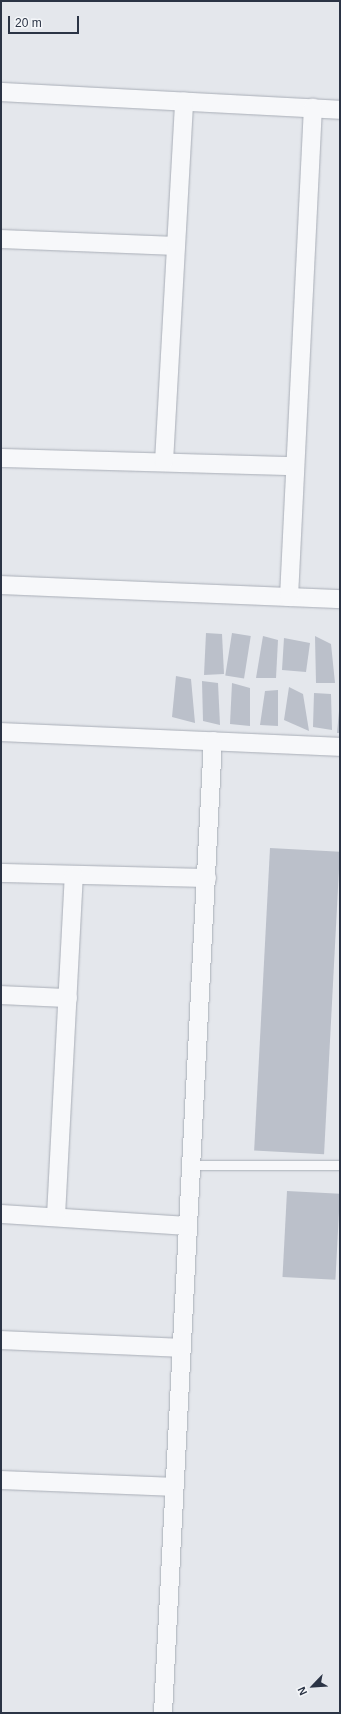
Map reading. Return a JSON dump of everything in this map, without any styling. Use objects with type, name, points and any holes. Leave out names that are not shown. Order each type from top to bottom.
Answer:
[{"type":"street","points":[[1,92],[340,110]]},
{"type":"street","points":[[164,462],[174,246],[184,102]]},
{"type":"street","points":[[289,597],[312,108]]},
{"type":"street","points":[[1,239],[174,246]]},
{"type":"street","points":[[1,458],[295,466]]},
{"type":"street","points":[[1,585],[340,599]]},
{"type":"street","points":[[1,732],[340,747]]},
{"type":"street","points":[[163,1713],[213,741]]},
{"type":"street","points":[[1,873],[74,876],[207,878]]},
{"type":"street","points":[[56,1216],[74,876]]},
{"type":"street","points":[[1,995],[68,998]]},
{"type":"street","points":[[1,1214],[56,1216],[187,1226]]},
{"type":"street","points":[[1,1340],[182,1348]]},
{"type":"street","points":[[1,1480],[174,1487]]},
{"type":"lane","points":[[191,1165],[340,1165]]},
{"type":"building","points":[[206,633],[222,634],[224,674],[204,675]]},
{"type":"building","points":[[232,633],[251,636],[244,678],[225,675]]},
{"type":"building","points":[[263,636],[278,640],[276,678],[256,678]]},
{"type":"building","points":[[315,636],[331,644],[335,683],[316,683]]},
{"type":"building","points":[[284,638],[310,643],[306,672],[282,670]]},
{"type":"building","points":[[176,676],[191,679],[195,723],[172,717]]},
{"type":"building","points":[[202,681],[218,683],[220,725],[203,721]]},
{"type":"building","points":[[232,683],[250,688],[250,726],[230,724]]},
{"type":"building","points":[[289,687],[303,694],[309,731],[284,720]]},
{"type":"building","points":[[278,690],[278,726],[260,725],[265,691]]},
{"type":"building","points":[[314,693],[331,694],[332,730],[313,727]]},
{"type":"building","points":[[339,711],[340,733],[337,733]]},
{"type":"building","points":[[270,848],[340,852],[324,1154],[254,1151]]},
{"type":"building","points":[[287,1191],[340,1194],[335,1280],[282,1277]]}]
